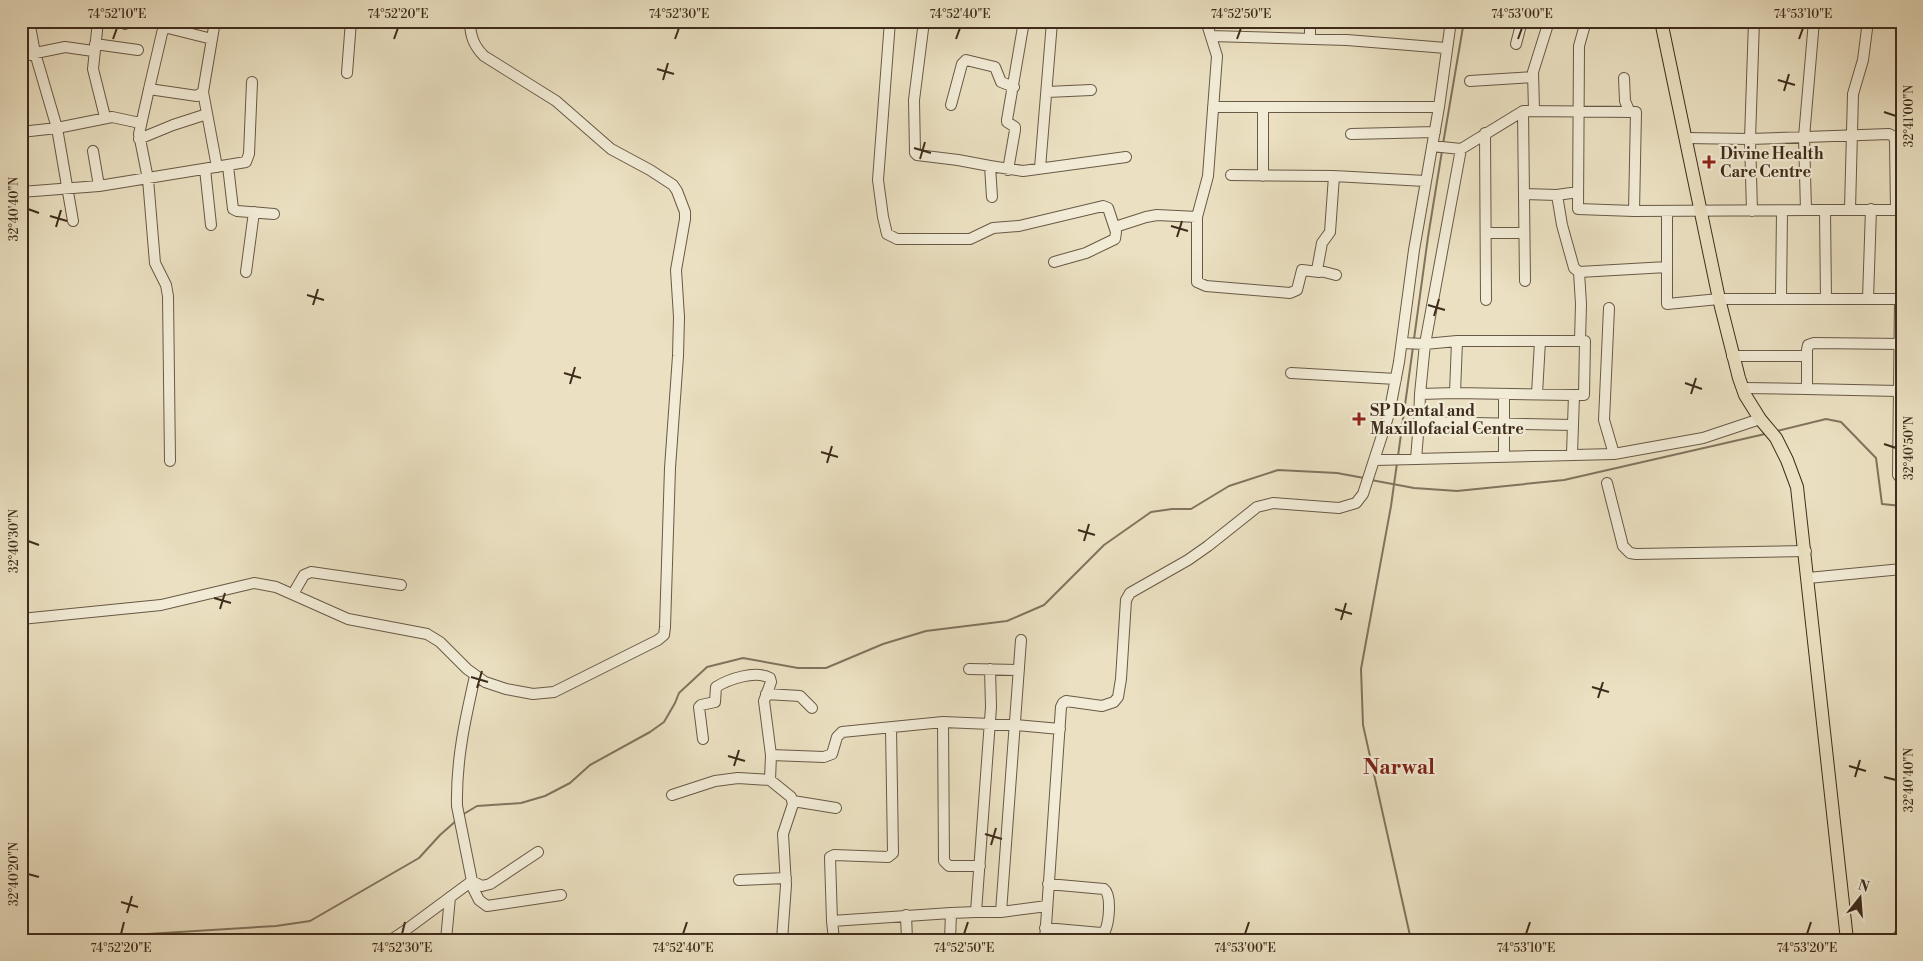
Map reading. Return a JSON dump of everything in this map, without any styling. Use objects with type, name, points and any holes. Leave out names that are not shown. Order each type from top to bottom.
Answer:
[{"type":"main road","points":[[1661,21],[1732,356],[1742,388],[1787,460],[1798,488],[1847,940]]},
{"type":"street","points":[[29,21],[35,53],[57,128],[73,221]]},
{"type":"street","points":[[98,21],[94,47],[94,76],[105,117]]},
{"type":"street","points":[[215,21],[203,92],[217,167]]},
{"type":"street","points":[[347,73],[351,21]]},
{"type":"street","points":[[21,619],[161,606],[254,583],[276,587],[356,622],[427,634],[440,642],[475,676],[485,682],[506,689],[533,694],[544,694],[564,688],[658,640],[664,635],[666,627],[670,468],[678,356],[679,317],[676,270],[685,219],[682,205],[673,185],[611,149],[556,101],[484,56],[477,49],[473,40],[470,21]]},
{"type":"street","points":[[890,21],[878,180],[883,217],[889,236],[897,239],[921,240],[970,239],[993,228],[1019,226],[1106,206],[1115,227],[1116,236],[1112,241],[1086,253],[1054,262]]},
{"type":"street","points":[[1206,21],[1217,56],[1208,176],[1197,217],[1196,278],[1199,284],[1293,293],[1297,290],[1302,270],[1336,275]]},
{"type":"street","points":[[1310,21],[1310,38]]},
{"type":"street","points":[[1416,459],[1420,394],[1414,344],[1425,181],[1435,132],[1451,21]]},
{"type":"street","points":[[1516,44],[1522,21]]},
{"type":"street","points":[[1525,281],[1524,194],[1528,110],[1534,66],[1549,21]]},
{"type":"street","points":[[1586,21],[1579,46],[1578,209],[1634,212],[1899,210],[1895,140],[1893,136],[1885,134],[1750,139],[1686,138]]},
{"type":"street","points":[[1752,211],[1750,139],[1754,21]]},
{"type":"street","points":[[1806,210],[1804,137],[1814,21]]},
{"type":"street","points":[[1850,209],[1854,88],[1863,60],[1868,21]]},
{"type":"street","points":[[1008,170],[1016,130],[1007,120],[1024,22],[1053,22],[1040,168]]},
{"type":"street","points":[[170,461],[168,296],[166,285],[155,263],[148,179],[139,139],[140,123],[163,29],[168,28],[212,39]]},
{"type":"street","points":[[923,29],[914,100],[915,153],[917,155],[1023,171],[1126,157]]},
{"type":"street","points":[[1211,36],[1310,38],[1446,48]]},
{"type":"street","points":[[21,56],[66,47],[138,50]]},
{"type":"street","points":[[951,105],[962,64],[966,60],[992,65],[996,68],[1000,82],[1014,87]]},
{"type":"street","points":[[1470,81],[1533,77]]},
{"type":"street","points":[[1624,78],[1625,100],[1628,108],[1626,112]]},
{"type":"street","points":[[21,192],[98,186],[246,162],[248,159],[252,82]]},
{"type":"street","points":[[149,89],[197,96],[203,92]]},
{"type":"street","points":[[1047,92],[1091,90]]},
{"type":"street","points":[[1213,107],[1439,107]]},
{"type":"street","points":[[1263,107],[1263,176]]},
{"type":"street","points":[[1432,146],[1461,149],[1528,110],[1636,112],[1634,212]]},
{"type":"street","points":[[139,139],[172,125],[207,114]]},
{"type":"street","points":[[21,132],[57,128],[105,117],[120,118],[140,123]]},
{"type":"street","points":[[1351,134],[1435,132]]},
{"type":"street","points":[[1486,133],[1486,300]]},
{"type":"street","points":[[1045,940],[1063,703],[1066,701],[1102,706],[1114,702],[1118,697],[1122,679],[1126,600],[1132,590],[1188,560],[1257,507],[1273,504],[1339,508],[1359,501],[1389,414],[1396,379],[1414,344],[1461,149]]},
{"type":"street","points":[[93,151],[98,186]]},
{"type":"street","points":[[228,166],[233,209],[237,211],[274,214]]},
{"type":"street","points":[[990,166],[992,197]]},
{"type":"street","points":[[205,169],[211,224]]},
{"type":"street","points":[[1232,175],[1334,176],[1425,181]]},
{"type":"street","points":[[1319,272],[1317,268],[1322,243],[1329,235],[1332,218],[1334,176]]},
{"type":"street","points":[[1524,194],[1557,195],[1578,192]]},
{"type":"street","points":[[1557,195],[1562,225],[1574,268],[1579,272],[1667,267]]},
{"type":"street","points":[[1868,299],[1872,209]]},
{"type":"street","points":[[1825,210],[1826,299]]},
{"type":"street","points":[[1667,211],[1667,304],[1719,299],[1901,299],[1898,475],[1902,480]]},
{"type":"street","points":[[1781,298],[1782,211]]},
{"type":"street","points":[[246,272],[254,212]]},
{"type":"street","points":[[1115,227],[1157,215],[1197,217]]},
{"type":"street","points":[[1486,233],[1524,233]]},
{"type":"street","points":[[1579,272],[1581,304],[1580,341]]},
{"type":"street","points":[[1609,308],[1604,420],[1614,454]]},
{"type":"street","points":[[1537,394],[1540,341]]},
{"type":"street","points":[[1414,344],[1585,341],[1584,395],[1455,392],[1420,394]]},
{"type":"street","points":[[1455,392],[1457,342]]},
{"type":"street","points":[[1807,389],[1806,356],[1808,345],[1814,343],[1900,344]]},
{"type":"street","points":[[1732,356],[1806,356]]},
{"type":"street","points":[[1291,373],[1396,379]]},
{"type":"street","points":[[1742,388],[1898,391]]},
{"type":"street","points":[[1504,394],[1504,456]]},
{"type":"street","points":[[1572,454],[1574,395]]},
{"type":"street","points":[[1419,422],[1573,425]]},
{"type":"street","points":[[1373,464],[1416,459],[1614,454],[1768,428]]},
{"type":"street","points":[[1608,483],[1623,546],[1630,553],[1806,551]]},
{"type":"street","points":[[1808,578],[1902,568]]},
{"type":"street","points":[[293,594],[304,575],[311,572],[401,586]]},
{"type":"street","points":[[1001,912],[1021,640]]},
{"type":"street","points":[[969,669],[1019,670]]},
{"type":"street","points":[[976,912],[990,724],[990,669]]},
{"type":"street","points":[[703,739],[699,707],[715,702],[715,689],[718,686],[740,678],[760,674],[767,676],[772,680],[766,694],[765,706],[771,755],[770,780]]},
{"type":"street","points":[[475,676],[459,747],[457,795],[472,883],[479,900],[487,906],[562,894]]},
{"type":"street","points":[[766,694],[800,696],[812,708]]},
{"type":"street","points":[[771,755],[824,757],[832,754],[839,734],[943,722],[1060,729]]},
{"type":"street","points":[[943,722],[944,861],[949,866],[980,866]]},
{"type":"street","points":[[834,940],[830,858],[834,855],[888,857],[893,853],[891,728]]},
{"type":"street","points":[[672,795],[726,779],[770,780],[791,797],[793,801],[836,808]]},
{"type":"street","points":[[782,940],[786,878],[783,834],[793,801]]},
{"type":"street","points":[[390,940],[403,936],[450,896],[472,883],[482,886],[490,884],[538,852]]},
{"type":"street","points":[[739,880],[786,878]]},
{"type":"street","points":[[1045,928],[1101,932],[1105,931],[1108,923],[1109,896],[1104,889],[1048,884]]},
{"type":"street","points":[[446,940],[450,896]]},
{"type":"street","points":[[832,921],[906,915],[1001,912],[1047,906]]},
{"type":"street","points":[[950,940],[951,913]]},
{"type":"street","points":[[906,915],[907,940]]},
{"type":"street","points":[[1897,940],[1902,930]]},
{"type":"waterway","points":[[1443,144],[1464,21]]},
{"type":"waterway","points":[[1414,339],[1442,151]]},
{"type":"waterway","points":[[1398,456],[1413,347]]},
{"type":"waterway","points":[[1777,431],[1826,419],[1841,422],[1876,458],[1882,504],[1902,506]]},
{"type":"waterway","points":[[1371,480],[1414,488],[1457,491],[1564,480],[1765,434]]},
{"type":"waterway","points":[[1397,463],[1361,669],[1363,725],[1411,940]]},
{"type":"waterway","points":[[462,815],[477,806],[521,803],[545,796],[570,783],[590,765],[650,732],[664,722],[679,693],[707,667],[743,658],[798,668],[826,668],[883,644],[926,631],[1007,621],[1044,605],[1104,545],[1151,512],[1191,509],[1229,486],[1278,470],[1337,473],[1364,478]]},
{"type":"waterway","points":[[128,940],[147,934],[276,926],[310,921],[419,858],[457,820]]},
{"type":"place","name":"Divine Health Care Centre","points":[[1709,162]]},
{"type":"place","name":"SP Dental and Maxillofacial Centre","points":[[1359,419]]},
{"type":"district","name":"Narwal","points":[[1399,767]]}]
